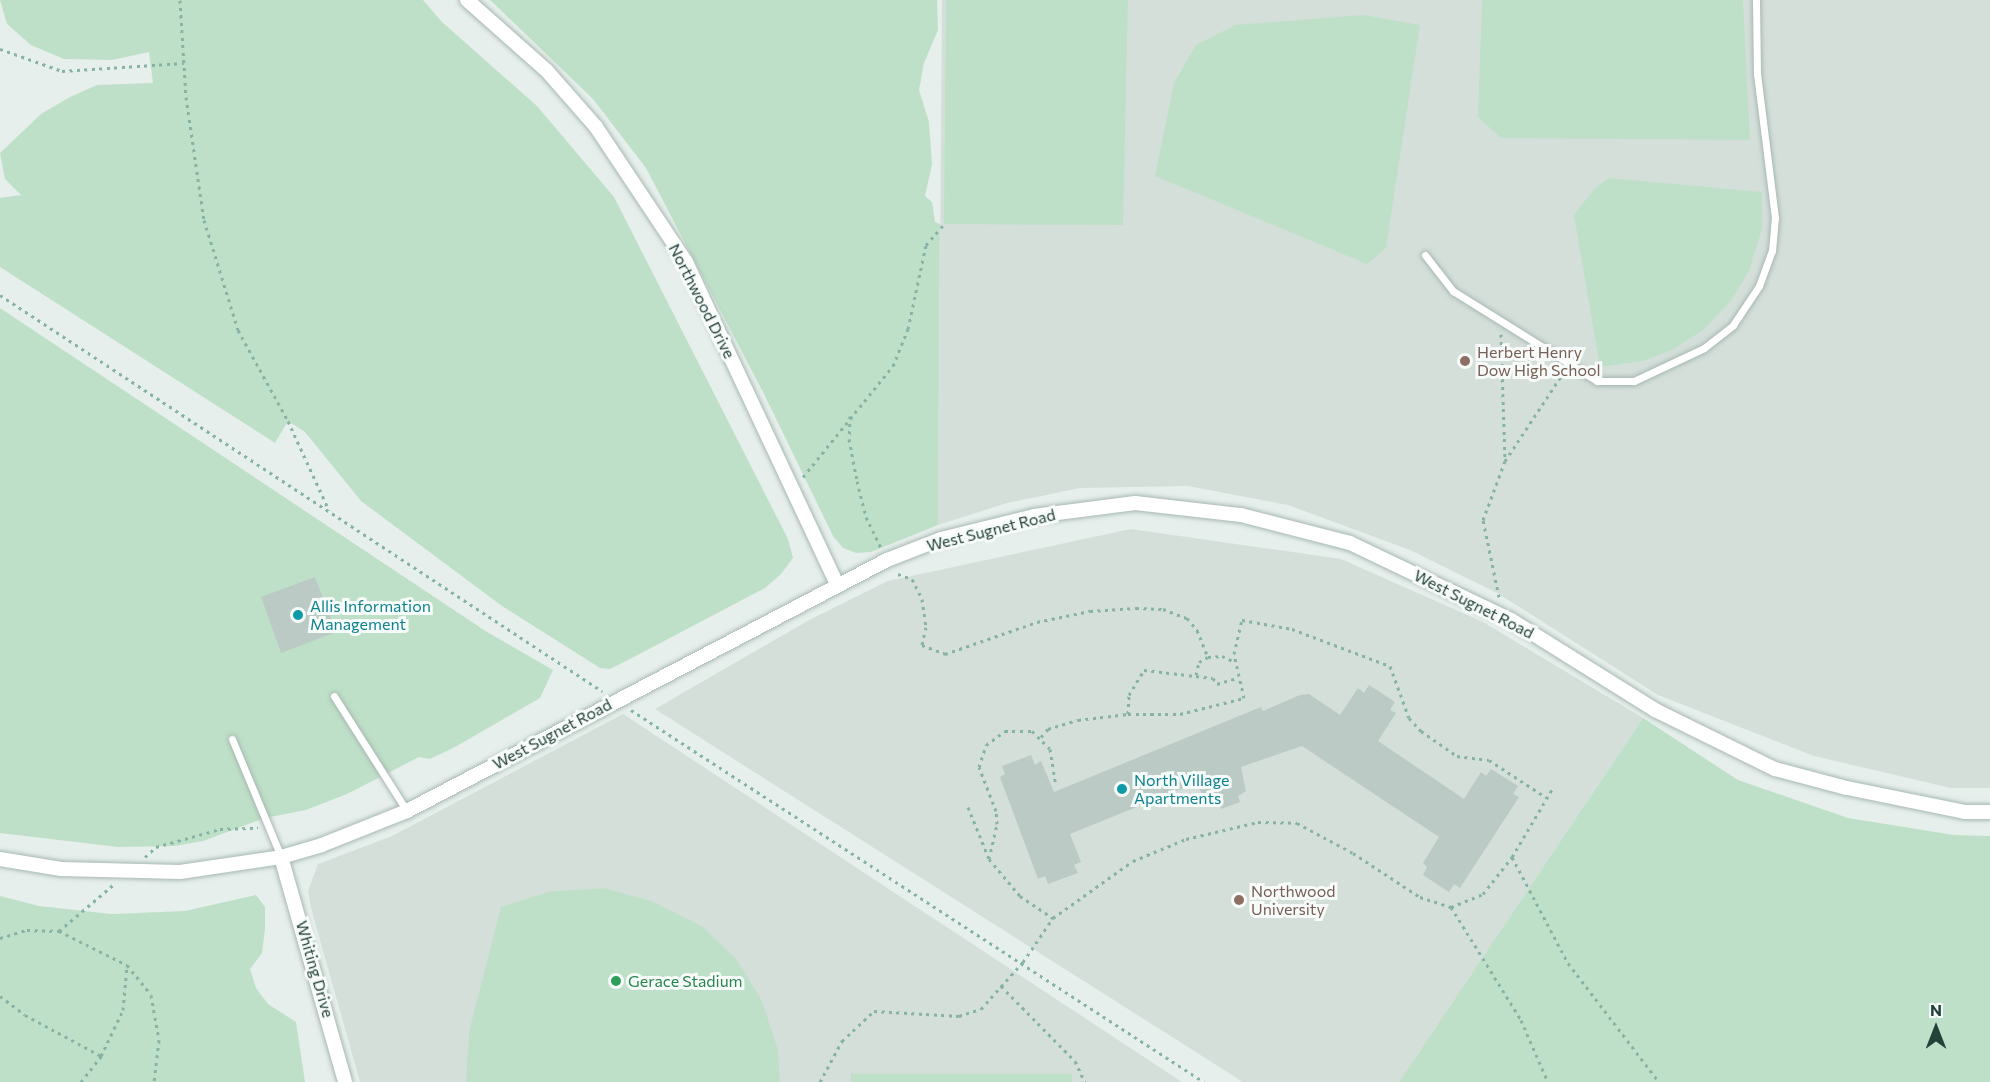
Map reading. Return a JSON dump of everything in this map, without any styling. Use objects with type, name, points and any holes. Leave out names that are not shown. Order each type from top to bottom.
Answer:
[{"type":"street","name":"Northwood Drive","points":[[467,0],[547,71],[596,127],[686,262],[837,585]]},
{"type":"street","name":"West Sugnet Road","points":[[0,859],[61,869],[126,874],[180,872],[281,856],[407,812],[616,700],[887,560],[941,539],[1034,516],[1135,503],[1241,515],[1350,543],[1511,620],[1655,710],[1775,770],[1965,812],[1990,812]]},
{"type":"street","name":"Whiting Drive","points":[[281,856],[345,1082]]},
{"type":"lane","points":[[1425,255],[1453,291],[1500,318],[1597,381],[1634,381],[1670,368],[1704,348],[1732,325],[1759,286],[1772,251],[1775,218],[1756,74],[1756,0]]},
{"type":"lane","points":[[334,696],[407,812]]},
{"type":"lane","points":[[232,739],[281,856]]},
{"type":"path","points":[[180,0],[184,63],[204,220],[238,330],[288,421],[330,512]]},
{"type":"path","points":[[0,49],[62,71],[184,63]]},
{"type":"path","points":[[792,490],[850,414],[893,366],[908,329],[926,245],[944,224]]},
{"type":"path","points":[[0,295],[616,700],[1023,962],[1203,1082]]},
{"type":"path","points":[[1500,318],[1505,461]]},
{"type":"path","points":[[1511,620],[1497,593],[1483,520],[1505,461],[1569,364]]},
{"type":"path","points":[[850,414],[849,439],[866,517],[887,560]]},
{"type":"path","points":[[898,574],[912,579],[922,599],[926,627],[922,645],[945,654],[1037,622],[1090,611],[1136,608],[1163,609],[1187,618],[1197,630],[1208,657]]},
{"type":"path","points":[[1041,737],[1048,729],[1078,720],[1128,714],[1190,712],[1244,698],[1235,662],[1242,620],[1292,629],[1390,666],[1409,718],[1421,731],[1457,756],[1489,760],[1547,798]]},
{"type":"path","points":[[1196,675],[1199,662],[1208,657],[1222,656],[1235,662]]},
{"type":"path","points":[[1128,714],[1130,695],[1144,670],[1213,678],[1217,684],[1238,678]]},
{"type":"path","points":[[989,859],[997,824],[996,811],[979,767],[986,745],[995,736],[1019,729],[1041,737],[1050,749],[1056,786]]},
{"type":"path","points":[[820,1082],[842,1041],[873,1011],[959,1016],[981,1009],[1023,962],[1053,918],[1133,861],[1186,839],[1258,822],[1297,823],[1353,853],[1420,897],[1451,907],[1483,894],[1512,857],[1554,786]]},
{"type":"path","points":[[968,807],[989,859],[1020,896],[1053,918]]},
{"type":"path","points":[[1512,857],[1568,963],[1659,1082]]},
{"type":"path","points":[[1451,907],[1521,1020],[1548,1082]]},
{"type":"path","points":[[59,930],[127,965],[152,995],[159,1040],[154,1082]]},
{"type":"path","points":[[81,1082],[101,1056],[123,1010],[127,965]]},
{"type":"path","points":[[1001,986],[1075,1061],[1085,1082]]},
{"type":"path","points":[[0,996],[25,1015],[101,1056]]},
{"type":"shaded area","name":"Herbert Henry Dow High School","points":[[942,0],[1990,0],[1990,788],[1951,788],[1814,756],[1658,695],[1497,593],[1410,550],[1288,505],[1188,486],[1080,488],[1007,503],[938,525]]},
{"type":"shaded area","name":"Northwood University","points":[[1131,529],[1341,559],[1483,622],[1643,718],[1399,1082],[1243,1082],[655,709],[811,619],[888,581]]},
{"type":"shaded area","points":[[623,714],[1182,1082],[360,1082],[311,908],[308,891],[318,864],[392,836]]},
{"type":"green space","points":[[0,0],[423,0],[442,22],[537,106],[614,197],[788,539],[793,558],[781,574],[765,588],[610,669],[600,668],[502,606],[361,501],[305,432],[288,421],[275,443],[0,267],[0,198],[21,195],[5,179],[0,153],[41,114],[70,97],[97,85],[153,83],[149,52],[112,60],[64,59],[31,45],[7,24]]},
{"type":"green space","points":[[490,0],[937,0],[938,30],[924,63],[919,90],[929,122],[932,164],[925,196],[932,202],[935,222],[940,224],[938,525],[871,552],[856,553],[843,548],[833,536],[764,394],[646,168],[593,99]]},
{"type":"green space","points":[[946,0],[1128,0],[1123,225],[944,224]]},
{"type":"green space","points":[[1482,0],[1743,0],[1750,140],[1501,138],[1478,117]]},
{"type":"green space","points":[[1363,15],[1420,25],[1386,248],[1367,264],[1155,176],[1174,83],[1196,45],[1235,25]]},
{"type":"green space","points":[[1609,178],[1762,192],[1762,229],[1749,271],[1731,301],[1703,330],[1672,350],[1643,361],[1600,367],[1574,215],[1595,188]]},
{"type":"green space","points":[[0,308],[487,632],[553,670],[540,698],[430,759],[419,757],[347,794],[306,810],[265,818],[203,841],[175,846],[118,847],[0,833]]},
{"type":"green space","points":[[1643,718],[1738,780],[1848,818],[1954,835],[1990,836],[1990,1082],[1399,1082]]},
{"type":"green space","name":"Gerace Stadium","points":[[604,888],[651,901],[703,927],[737,960],[762,1001],[778,1050],[780,1082],[466,1082],[469,1032],[501,907],[548,892]]},
{"type":"green space","points":[[256,895],[265,907],[265,929],[262,953],[250,969],[256,988],[268,1004],[296,1022],[305,1082],[0,1082],[0,896],[39,906],[111,914],[185,911]]},
{"type":"green space","points":[[851,1074],[1072,1074],[1072,1082],[851,1082]]},
{"type":"building","name":"Allis Information Management","points":[[315,577],[336,632],[281,653],[261,597]]},
{"type":"building","name":"North Village Apartments","points":[[1369,685],[1395,702],[1390,710],[1396,713],[1378,741],[1464,799],[1481,772],[1486,776],[1491,769],[1518,786],[1513,794],[1519,797],[1460,888],[1454,884],[1449,892],[1423,875],[1427,867],[1423,863],[1439,837],[1302,746],[1241,767],[1246,791],[1238,796],[1240,802],[1221,809],[1219,803],[1208,805],[1196,783],[1070,834],[1081,862],[1074,865],[1078,873],[1048,884],[1045,876],[1038,879],[1000,777],[1005,774],[1002,766],[1031,755],[1035,765],[1041,761],[1054,792],[1261,707],[1263,711],[1300,695],[1309,694],[1340,715],[1358,688],[1364,693]]},
{"type":"place","name":"Herbert Henry Dow High School","points":[[1465,361]]},
{"type":"place","name":"Allis Information Management","points":[[298,615]]},
{"type":"place","name":"North Village Apartments","points":[[1122,789]]},
{"type":"place","name":"Northwood University","points":[[1239,900]]},
{"type":"place","name":"Gerace Stadium","points":[[616,981]]}]
